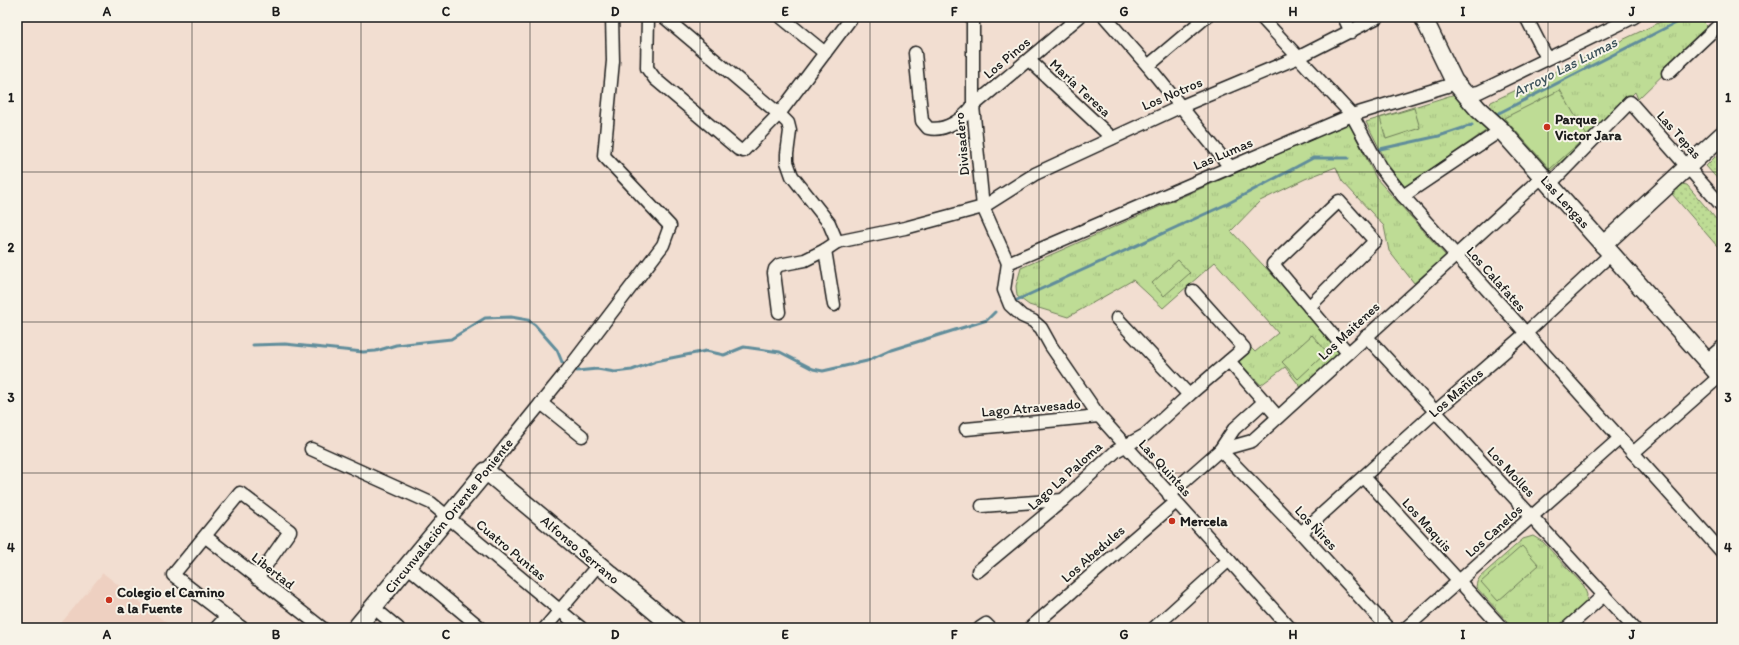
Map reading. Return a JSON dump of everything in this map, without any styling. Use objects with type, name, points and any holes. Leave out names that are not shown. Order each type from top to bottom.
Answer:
[{"type":"street","name":"Circunvalación Oriente Poniente","points":[[356,628],[567,371],[663,245],[670,226],[604,156],[613,61],[612,17]]},
{"type":"street","points":[[648,17],[647,68],[655,79],[743,152],[778,114],[852,17]]},
{"type":"street","points":[[664,17],[778,114],[789,127],[790,135],[787,154],[792,176],[829,223],[838,242]]},
{"type":"street","points":[[781,17],[825,53]]},
{"type":"street","name":"Divisadero","points":[[973,17],[973,106],[983,207],[1008,263]]},
{"type":"street","name":"Los Pinos","points":[[915,53],[922,119],[925,126],[934,128],[953,124],[1079,17]]},
{"type":"street","points":[[1105,17],[1182,106],[1230,167]]},
{"type":"street","points":[[1148,66],[1206,17]]},
{"type":"street","name":"Los Calafates","points":[[1261,17],[1352,116],[1380,167],[1403,196],[1454,255],[1722,552]]},
{"type":"street","points":[[1344,17],[1351,32]]},
{"type":"street","name":"Los Notros","points":[[779,312],[774,280],[775,269],[779,265],[805,260],[838,242],[905,228],[983,207],[1035,174],[1182,106],[1299,58],[1378,17]]},
{"type":"street","name":"Las Lengas","points":[[1423,17],[1459,88],[1501,130],[1721,377]]},
{"type":"street","points":[[1526,17],[1547,58]]},
{"type":"street","name":"Las Lumas","points":[[1008,263],[1352,116],[1447,86],[1479,92],[1634,17]]},
{"type":"street","points":[[1668,73],[1720,28],[1710,17]]},
{"type":"street","name":"María Teresa","points":[[1029,60],[1112,138]]},
{"type":"street","name":"Las Tepas","points":[[1630,102],[1722,206]]},
{"type":"street","name":"Los Maitenes","points":[[1173,499],[1220,450],[1252,440],[1454,255],[1546,181],[1630,102]]},
{"type":"street","points":[[1403,196],[1501,130]]},
{"type":"street","name":"Los Mañíos","points":[[1301,533],[1435,412],[1525,334],[1722,135]]},
{"type":"street","points":[[1309,307],[1375,241],[1339,201],[1273,264],[1309,307],[1348,353]]},
{"type":"street","points":[[825,250],[834,305]]},
{"type":"street","name":"Las Quintas","points":[[1008,263],[1004,290],[1010,305],[1022,316],[1034,321],[1041,328],[1050,346],[1098,416],[1286,626]]},
{"type":"street","name":"Lago La Paloma","points":[[978,571],[1063,500],[1116,451],[1145,436],[1189,395],[1244,348],[1193,291]]},
{"type":"street","points":[[1117,318],[1189,395]]},
{"type":"street","name":"Los Molles","points":[[1366,336],[1634,628]]},
{"type":"street","points":[[1706,360],[1722,347]]},
{"type":"street","points":[[1229,361],[1278,417]]},
{"type":"street","points":[[1633,453],[1721,377]]},
{"type":"street","points":[[1220,450],[1234,429],[1265,401]]},
{"type":"street","points":[[541,403],[582,436]]},
{"type":"street","name":"Lago Atravesado","points":[[966,429],[1098,416]]},
{"type":"street","name":"Los Canelos","points":[[1406,628],[1460,582],[1619,439]]},
{"type":"street","name":"Cuatro Puntas","points":[[311,449],[431,503],[581,628]]},
{"type":"street","name":"Los Ñires","points":[[1220,450],[1301,533],[1388,628]]},
{"type":"street","name":"Alfonso Serrano","points":[[486,471],[675,628]]},
{"type":"street","name":"Los Maquis","points":[[1364,477],[1502,628]]},
{"type":"street","points":[[242,628],[173,575],[206,537],[240,493],[290,531],[257,578]]},
{"type":"street","name":"Los Abedules","points":[[1030,628],[1173,499]]},
{"type":"street","points":[[982,506],[1063,500]]},
{"type":"street","name":"Libertad","points":[[206,537],[322,628]]},
{"type":"street","points":[[1154,628],[1228,560]]},
{"type":"street","points":[[545,628],[598,565]]},
{"type":"street","points":[[408,566],[481,628]]},
{"type":"street","points":[[1567,628],[1604,595]]},
{"type":"street","points":[[373,607],[398,628]]},
{"type":"street","points":[[216,628],[227,616]]},
{"type":"shaded area","name":"Colegio el Camino a la Fuente","points":[[103,573],[173,628],[57,628]]},
{"type":"green space","name":"Parque Victor Jara","points":[[1671,17],[1698,17],[1710,29],[1638,99],[1635,92],[1589,138],[1549,172],[1490,105],[1491,102]]},
{"type":"green space","name":"Parque Victor Jara","points":[[1560,90],[1587,136],[1550,169],[1504,118]]},
{"type":"green space","points":[[1455,94],[1487,130],[1405,187],[1388,165],[1366,122]]},
{"type":"green space","points":[[1414,108],[1420,128],[1386,139],[1380,118]]},
{"type":"green space","points":[[1349,123],[1376,178],[1446,256],[1414,283],[1389,251],[1384,226],[1342,181],[1336,167],[1305,179],[1260,201],[1231,231],[1297,301],[1342,352],[1302,389],[1285,367],[1261,385],[1235,358],[1249,346],[1255,352],[1278,333],[1215,262],[1163,308],[1133,280],[1068,317],[1029,305],[1017,296],[1016,286],[1021,268]]},
{"type":"green space","points":[[1717,155],[1722,160],[1722,184],[1706,166]]},
{"type":"green space","points":[[1682,184],[1687,185],[1722,226],[1722,242],[1717,246],[1672,194]]},
{"type":"green space","points":[[1178,260],[1190,273],[1164,296],[1152,283]]},
{"type":"green space","points":[[1312,335],[1327,352],[1298,379],[1282,362]]},
{"type":"green space","points":[[1533,536],[1543,542],[1584,586],[1587,595],[1586,603],[1564,628],[1513,628],[1476,587],[1480,577],[1523,539]]},
{"type":"green space","points":[[1522,546],[1539,565],[1498,601],[1481,582]]},
{"type":"waterway","name":"Arroyo Las Lumas","points":[[1497,114],[1687,17]]},
{"type":"waterway","points":[[1380,149],[1439,136],[1472,125]]},
{"type":"waterway","points":[[1017,300],[1227,204],[1313,158],[1348,158]]},
{"type":"waterway","points":[[572,368],[577,371],[597,369],[615,372],[632,370],[656,361],[706,351],[724,355],[744,347],[780,352],[813,369],[823,371],[867,361],[891,350],[987,320],[995,312]]},
{"type":"waterway","points":[[253,345],[285,344],[363,352],[376,351],[396,345],[451,339],[485,318],[511,317],[528,320],[535,325],[557,350],[562,362],[568,365]]},
{"type":"place","name":"Parque Victor Jara","points":[[1547,127]]},
{"type":"place","name":"Mercela","points":[[1172,521]]},
{"type":"place","name":"Colegio el Camino a la Fuente","points":[[109,600]]}]
